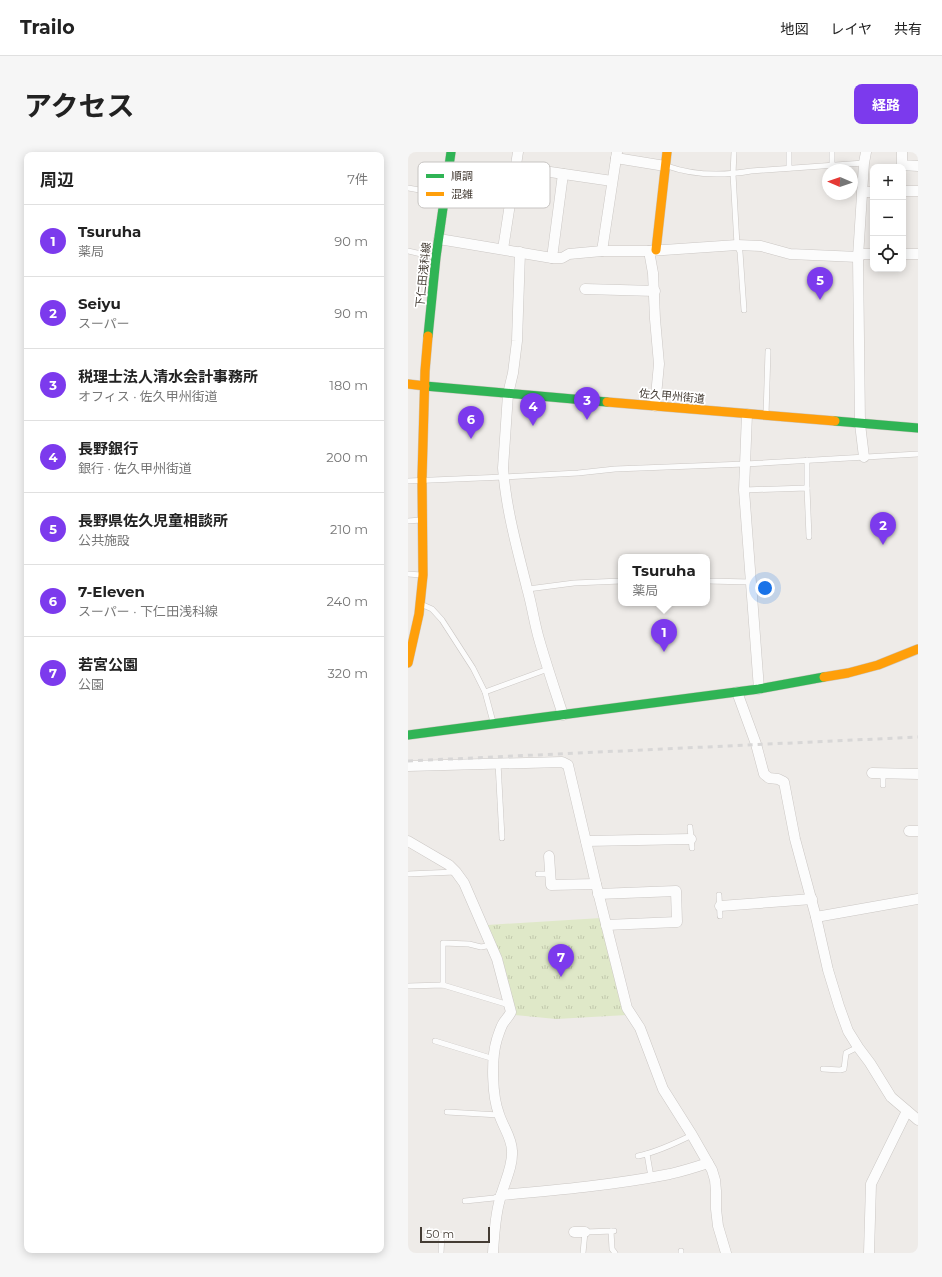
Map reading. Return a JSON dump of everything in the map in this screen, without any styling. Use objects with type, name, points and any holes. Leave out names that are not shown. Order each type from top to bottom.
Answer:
[{"type":"main road","name":"下仁田浅科線","points":[[449,162],[450,152]]},
{"type":"main road","points":[[652,251],[667,152]]},
{"type":"main road","name":"下仁田浅科線","points":[[408,663],[420,604],[423,575],[422,520],[425,386],[436,257],[443,208]]},
{"type":"main road","name":"佐久甲州街道","points":[[408,384],[508,394],[918,428]]},
{"type":"main road","points":[[408,736],[759,689],[848,673],[878,665],[918,650]]},
{"type":"street","points":[[517,162],[518,152]]},
{"type":"street","points":[[864,457],[860,424],[858,257],[866,152]]},
{"type":"street","points":[[902,152],[902,165],[918,166]]},
{"type":"street","points":[[602,251],[616,155],[665,166]]},
{"type":"street","points":[[550,172],[612,181]]},
{"type":"street","points":[[552,258],[563,174]]},
{"type":"street","points":[[906,191],[918,191]]},
{"type":"street","points":[[862,192],[870,192]]},
{"type":"street","points":[[503,249],[510,208]]},
{"type":"street","points":[[439,239],[552,258],[562,258],[569,254],[602,251],[652,251],[737,245],[761,246],[790,254],[858,257],[863,254],[870,254]]},
{"type":"street","points":[[652,251],[655,291],[655,320],[659,364],[655,406]]},
{"type":"street","points":[[520,252],[516,340],[513,373],[508,394],[504,477],[507,508],[539,638],[563,715]]},
{"type":"street","points":[[906,254],[918,254]]},
{"type":"street","points":[[585,289],[655,291]]},
{"type":"street","points":[[747,414],[744,490],[759,689]]},
{"type":"street","points":[[736,692],[756,744],[764,774],[769,778],[778,779],[784,782],[795,839],[812,900],[828,970],[848,1031],[892,1098],[918,1120]]},
{"type":"street","points":[[408,766],[562,762],[568,764],[627,1008],[640,1028],[663,1089],[692,1135],[708,1163],[715,1180],[718,1226],[726,1253]]},
{"type":"street","points":[[872,773],[918,774]]},
{"type":"street","points":[[408,841],[449,864],[464,883],[492,945],[502,975],[509,1005],[510,1012],[503,1023],[497,1039],[494,1059],[495,1098],[499,1114],[511,1142],[512,1152],[511,1161],[501,1195],[494,1233],[493,1253]]},
{"type":"street","points":[[586,841],[692,843]]},
{"type":"street","points":[[549,856],[551,885],[597,889],[676,891],[677,922],[606,924]]},
{"type":"street","points":[[816,917],[918,899]]},
{"type":"street","points":[[720,910],[812,900]]},
{"type":"street","points":[[869,1253],[872,1184],[907,1111]]},
{"type":"street","points":[[501,1195],[633,1181],[672,1174],[708,1163]]},
{"type":"lane","points":[[734,152],[733,174],[737,245],[740,252],[744,310]]},
{"type":"lane","points":[[789,152],[789,168]]},
{"type":"lane","points":[[832,152],[832,164]]},
{"type":"lane","points":[[848,164],[864,163]]},
{"type":"lane","points":[[665,166],[697,174],[715,175],[822,166]]},
{"type":"lane","points":[[408,188],[418,190]]},
{"type":"lane","points":[[408,251],[436,257]]},
{"type":"lane","points":[[766,416],[768,351]]},
{"type":"lane","points":[[408,480],[504,477],[578,473],[622,468],[745,464],[918,454]]},
{"type":"lane","points":[[806,460],[809,537]]},
{"type":"lane","points":[[744,490],[807,488]]},
{"type":"lane","points":[[408,521],[422,520]]},
{"type":"lane","points":[[408,574],[423,575]]},
{"type":"lane","points":[[528,589],[574,583],[618,581]]},
{"type":"lane","points":[[710,582],[751,582]]},
{"type":"lane","points":[[420,604],[426,605],[432,609],[442,620],[473,668],[485,692],[493,724]]},
{"type":"lane","points":[[485,692],[548,669]]},
{"type":"lane","points":[[498,763],[502,838]]},
{"type":"lane","points":[[883,774],[883,784]]},
{"type":"lane","points":[[690,827],[692,843]]},
{"type":"lane","points":[[408,874],[456,872]]},
{"type":"lane","points":[[538,874],[550,874]]},
{"type":"lane","points":[[719,895],[720,910]]},
{"type":"lane","points":[[443,985],[443,943],[469,944],[482,947],[492,945]]},
{"type":"lane","points":[[408,986],[443,985],[509,1005]]},
{"type":"lane","points":[[435,1041],[494,1059]]},
{"type":"lane","points":[[823,1069],[844,1069],[846,1053],[858,1047]]},
{"type":"lane","points":[[447,1112],[499,1114]]},
{"type":"lane","points":[[638,1156],[672,1146],[692,1135]]},
{"type":"lane","points":[[647,1154],[650,1177]]},
{"type":"lane","points":[[465,1201],[494,1198],[501,1195]]},
{"type":"lane","points":[[583,1253],[579,1232],[613,1231],[612,1248],[615,1253]]},
{"type":"lane","points":[[441,1253],[442,1235]]},
{"type":"green space","points":[[601,918],[627,1015],[556,1019],[515,1015],[487,925]]},
{"type":"railway","points":[[408,761],[918,737]]},
{"type":"traffic: fast","points":[[450,162],[451,152]]},
{"type":"traffic: fast","points":[[428,336],[436,257],[443,208]]},
{"type":"traffic: fast","points":[[425,386],[607,402]]},
{"type":"traffic: fast","points":[[835,421],[918,428]]},
{"type":"traffic: fast","points":[[408,735],[759,689],[824,677]]},
{"type":"traffic: slow","points":[[656,250],[667,152]]},
{"type":"traffic: slow","points":[[408,663],[419,614],[423,575],[422,478],[425,371],[428,336]]},
{"type":"traffic: slow","points":[[408,384],[425,386]]},
{"type":"traffic: slow","points":[[607,402],[835,421]]},
{"type":"traffic: slow","points":[[824,677],[848,673],[878,665],[918,649]]},
{"type":"place","name":"長野県佐久児童相談所","points":[[820,300]]},
{"type":"place","name":"税理士法人清水会計事務所","points":[[587,420]]},
{"type":"place","name":"長野銀行","points":[[533,426]]},
{"type":"place","name":"7-Eleven","points":[[471,439]]},
{"type":"place","name":"Seiyu","points":[[883,545]]},
{"type":"place","name":"Tsuruha","points":[[664,652]]},
{"type":"place","name":"若宮公園","points":[[561,977]]}]
